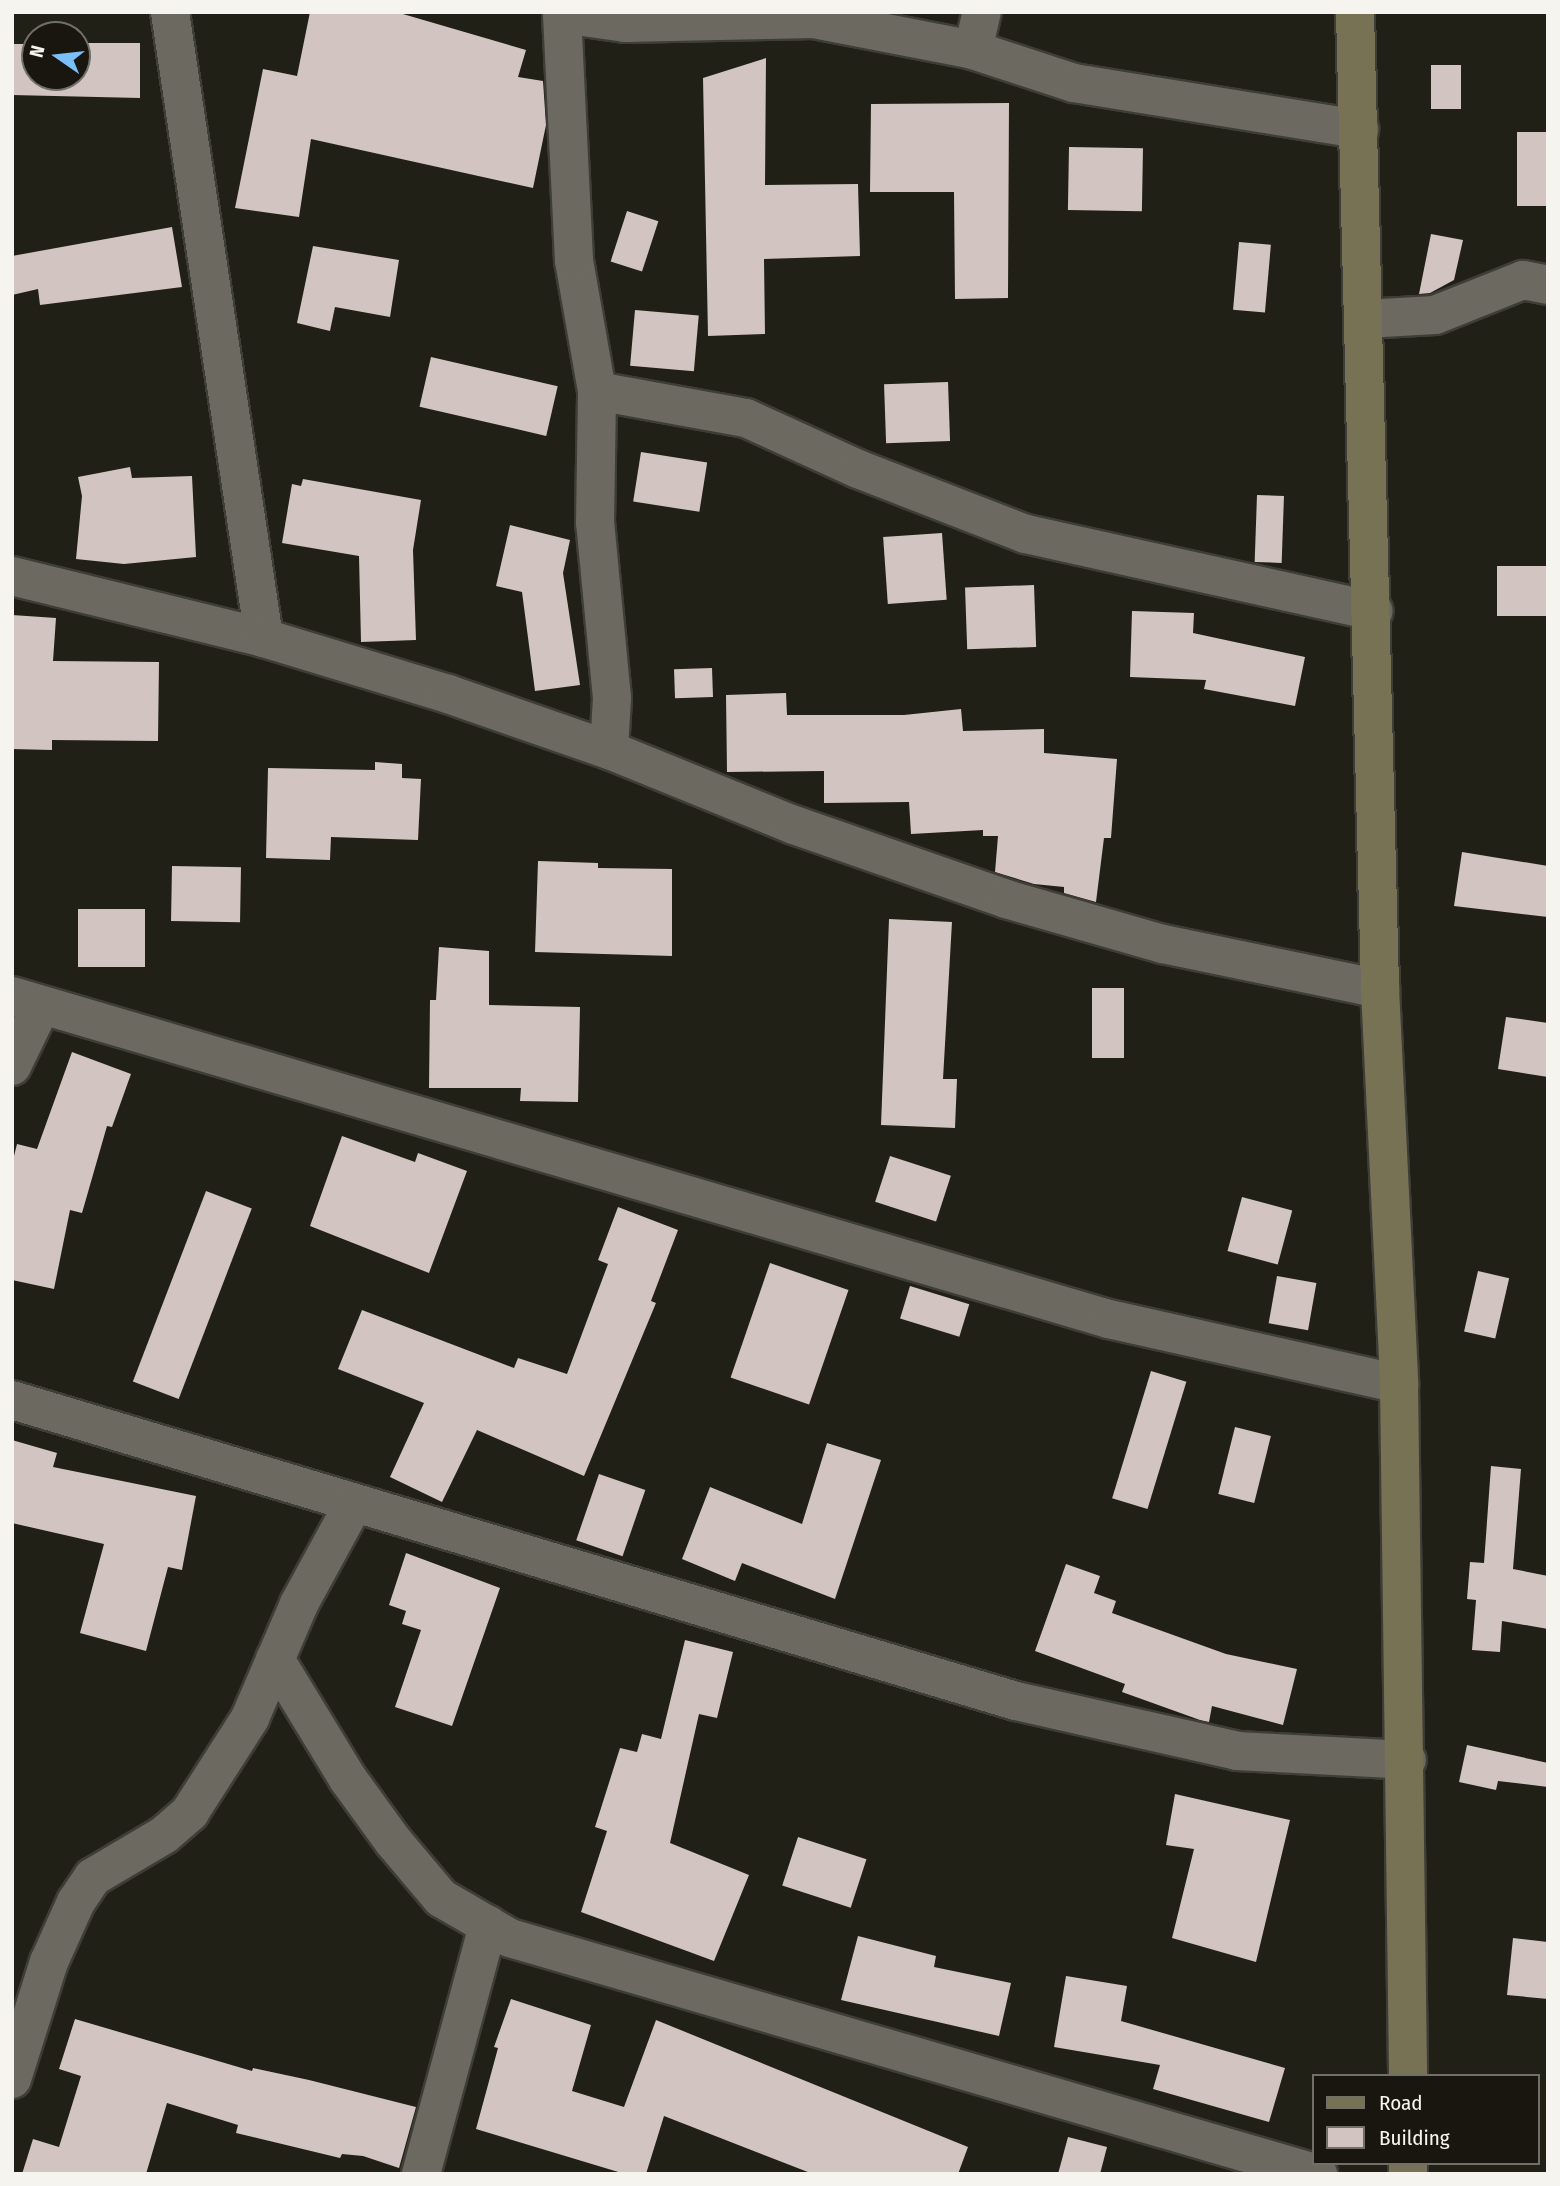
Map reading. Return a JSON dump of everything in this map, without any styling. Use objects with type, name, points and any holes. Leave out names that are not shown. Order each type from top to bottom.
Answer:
[{"type":"main road","points":[[1355,12],[1374,611],[1380,989],[1399,1384],[1407,1760],[1408,2074]]},
{"type":"street","points":[[170,12],[264,638]]},
{"type":"street","points":[[972,50],[982,12]]},
{"type":"street","points":[[609,750],[612,698],[595,523],[597,391],[574,260],[562,14],[625,23],[814,19],[972,50],[1074,83],[1359,129]]},
{"type":"street","points":[[1365,319],[1435,315],[1523,280],[1548,285]]},
{"type":"street","points":[[597,391],[746,418],[858,469],[1026,534],[1374,611]]},
{"type":"street","points":[[12,576],[264,638],[609,750],[806,830],[1006,899],[1163,944],[1380,989]]},
{"type":"street","points":[[12,1066],[27,1001],[1110,1319],[1399,1384]]},
{"type":"street","points":[[12,1400],[1016,1700],[1237,1751],[1407,1760]]},
{"type":"street","points":[[12,2078],[49,1962],[76,1902],[93,1877],[164,1835],[190,1812],[250,1718],[275,1659],[354,1503]]},
{"type":"street","points":[[275,1659],[348,1779],[393,1841],[441,1898],[510,1938],[1318,2174]]},
{"type":"street","points":[[421,2174],[488,1925]]},
{"type":"building","points":[[310,12],[396,12],[526,50],[518,77],[543,81],[546,125],[533,188],[311,139],[299,217],[235,208],[263,69],[297,76]]},
{"type":"building","points":[[91,43],[140,43],[140,98],[12,95],[12,44],[21,44],[21,91],[91,91]]},
{"type":"building","points":[[766,58],[765,185],[858,184],[860,256],[764,259],[765,334],[708,336],[703,78]]},
{"type":"building","points":[[1431,65],[1461,65],[1461,109],[1431,109]]},
{"type":"building","points":[[1009,103],[1008,298],[955,299],[954,192],[870,192],[871,104]]},
{"type":"building","points":[[1517,132],[1548,132],[1548,206],[1517,206]]},
{"type":"building","points":[[1069,147],[1143,148],[1142,211],[1068,210]]},
{"type":"building","points":[[627,211],[658,221],[642,272],[611,261]]},
{"type":"building","points":[[172,227],[182,287],[40,305],[38,289],[12,295],[12,256]]},
{"type":"building","points":[[1431,234],[1463,240],[1454,280],[1430,293],[1419,294]]},
{"type":"building","points":[[1239,242],[1271,245],[1265,313],[1233,310]]},
{"type":"building","points":[[313,246],[399,260],[390,317],[335,307],[330,331],[297,323]]},
{"type":"building","points":[[635,310],[699,316],[694,371],[630,366]]},
{"type":"building","points":[[431,357],[558,386],[546,436],[420,407]]},
{"type":"building","points":[[948,382],[950,441],[886,443],[884,384]]},
{"type":"building","points":[[641,452],[707,462],[699,512],[633,501]]},
{"type":"building","points":[[130,467],[132,478],[192,476],[196,557],[124,564],[76,559],[82,496],[78,477]]},
{"type":"building","points":[[303,479],[421,500],[413,550],[416,640],[361,642],[359,556],[282,543],[292,484],[301,486]]},
{"type":"building","points":[[1257,495],[1284,496],[1282,563],[1255,562]]},
{"type":"building","points":[[510,525],[570,540],[563,573],[580,685],[535,691],[522,592],[496,586]]},
{"type":"building","points":[[942,533],[947,600],[888,604],[883,537]]},
{"type":"building","points":[[1497,566],[1548,566],[1548,616],[1497,616]]},
{"type":"building","points":[[1034,585],[1036,647],[967,649],[965,587]]},
{"type":"building","points":[[1132,611],[1194,613],[1193,633],[1305,657],[1295,706],[1204,689],[1206,680],[1130,677]]},
{"type":"building","points":[[12,615],[56,618],[53,661],[159,662],[158,741],[52,740],[52,750],[12,749]]},
{"type":"building","points":[[712,668],[713,697],[675,698],[674,669]]},
{"type":"building","points":[[786,693],[787,715],[904,715],[961,709],[963,731],[1044,729],[1044,753],[1117,759],[1111,838],[1104,838],[1096,902],[1064,893],[1064,887],[1034,884],[995,872],[998,836],[983,836],[983,830],[911,834],[909,802],[824,803],[824,771],[727,772],[726,695]]},
{"type":"building","points":[[375,762],[402,764],[402,778],[421,779],[418,840],[331,837],[330,860],[266,858],[268,768],[375,770]]},
{"type":"building","points":[[1462,852],[1548,866],[1548,917],[1454,906]]},
{"type":"building","points":[[538,861],[598,863],[598,868],[672,869],[672,956],[535,952]]},
{"type":"building","points":[[172,866],[241,867],[240,922],[171,921]]},
{"type":"building","points":[[78,909],[145,909],[145,967],[78,967]]},
{"type":"building","points":[[889,919],[952,922],[943,1079],[957,1079],[955,1128],[881,1125]]},
{"type":"building","points":[[439,947],[489,951],[489,1005],[580,1007],[578,1102],[520,1101],[521,1088],[429,1088],[430,1000],[436,1000]]},
{"type":"building","points":[[1092,988],[1124,988],[1124,1058],[1092,1058]]},
{"type":"building","points":[[1506,1017],[1548,1023],[1548,1077],[1498,1069]]},
{"type":"building","points":[[72,1052],[131,1074],[112,1127],[107,1126],[82,1213],[70,1210],[54,1289],[12,1280],[12,1164],[17,1144],[37,1149]]},
{"type":"building","points":[[342,1136],[415,1162],[418,1153],[467,1171],[429,1273],[310,1226]]},
{"type":"building","points":[[890,1156],[951,1176],[936,1221],[875,1202]]},
{"type":"building","points":[[206,1191],[252,1209],[179,1399],[133,1381]]},
{"type":"building","points":[[1242,1197],[1292,1210],[1278,1265],[1228,1251]]},
{"type":"building","points":[[618,1207],[678,1230],[651,1301],[656,1303],[584,1476],[477,1430],[442,1502],[390,1477],[424,1403],[338,1369],[362,1310],[514,1368],[518,1358],[567,1374],[608,1264],[598,1260]]},
{"type":"building","points":[[770,1263],[848,1290],[809,1404],[731,1377]]},
{"type":"building","points":[[1478,1271],[1509,1278],[1495,1339],[1464,1331]]},
{"type":"building","points":[[1277,1276],[1316,1283],[1308,1330],[1269,1323]]},
{"type":"building","points":[[910,1286],[969,1304],[959,1337],[900,1319]]},
{"type":"building","points":[[1151,1371],[1186,1382],[1147,1509],[1112,1498]]},
{"type":"building","points":[[1235,1427],[1271,1436],[1254,1503],[1218,1494]]},
{"type":"building","points":[[12,1440],[57,1453],[53,1467],[196,1496],[182,1570],[168,1567],[146,1651],[80,1633],[104,1544],[12,1523]]},
{"type":"building","points":[[827,1443],[881,1460],[835,1599],[742,1563],[735,1581],[682,1559],[710,1487],[802,1524]]},
{"type":"building","points":[[1491,1466],[1521,1469],[1513,1569],[1548,1576],[1548,1629],[1502,1621],[1500,1652],[1472,1650],[1476,1600],[1467,1599],[1470,1562],[1484,1563]]},
{"type":"building","points":[[599,1474],[645,1490],[623,1556],[576,1540]]},
{"type":"building","points":[[406,1553],[500,1588],[452,1726],[395,1707],[421,1630],[402,1624],[406,1611],[389,1605]]},
{"type":"building","points":[[1066,1564],[1100,1576],[1094,1593],[1116,1601],[1112,1613],[1226,1654],[1297,1669],[1283,1725],[1212,1706],[1209,1722],[1200,1720],[1122,1692],[1125,1684],[1035,1651]]},
{"type":"building","points":[[685,1640],[733,1652],[717,1718],[699,1714],[670,1843],[749,1875],[714,1961],[581,1912],[607,1831],[595,1827],[620,1748],[637,1752],[642,1734],[661,1739]]},
{"type":"building","points":[[1467,1745],[1548,1763],[1548,1787],[1498,1781],[1496,1790],[1459,1782]]},
{"type":"building","points":[[1175,1794],[1290,1820],[1256,1962],[1172,1938],[1194,1849],[1166,1845]]},
{"type":"building","points":[[798,1837],[866,1859],[851,1908],[782,1886]]},
{"type":"building","points":[[858,1936],[936,1956],[934,1967],[1011,1983],[999,2036],[841,2000]]},
{"type":"building","points":[[1513,1938],[1548,1942],[1548,1999],[1507,1995]]},
{"type":"building","points":[[1066,1976],[1127,1986],[1121,2021],[1285,2068],[1269,2122],[1153,2089],[1160,2065],[1054,2047]]},
{"type":"building","points":[[511,1999],[591,2025],[572,2091],[624,2107],[656,2020],[968,2147],[958,2174],[813,2174],[664,2116],[646,2174],[625,2174],[476,2129],[498,2048],[494,2047]]},
{"type":"building","points":[[75,2019],[252,2071],[253,2068],[309,2080],[416,2107],[399,2168],[363,2156],[342,2154],[340,2158],[236,2133],[238,2125],[167,2103],[146,2174],[22,2174],[33,2139],[59,2147],[81,2076],[59,2069]]},
{"type":"building","points":[[1068,2137],[1107,2147],[1100,2174],[1058,2174]]}]
